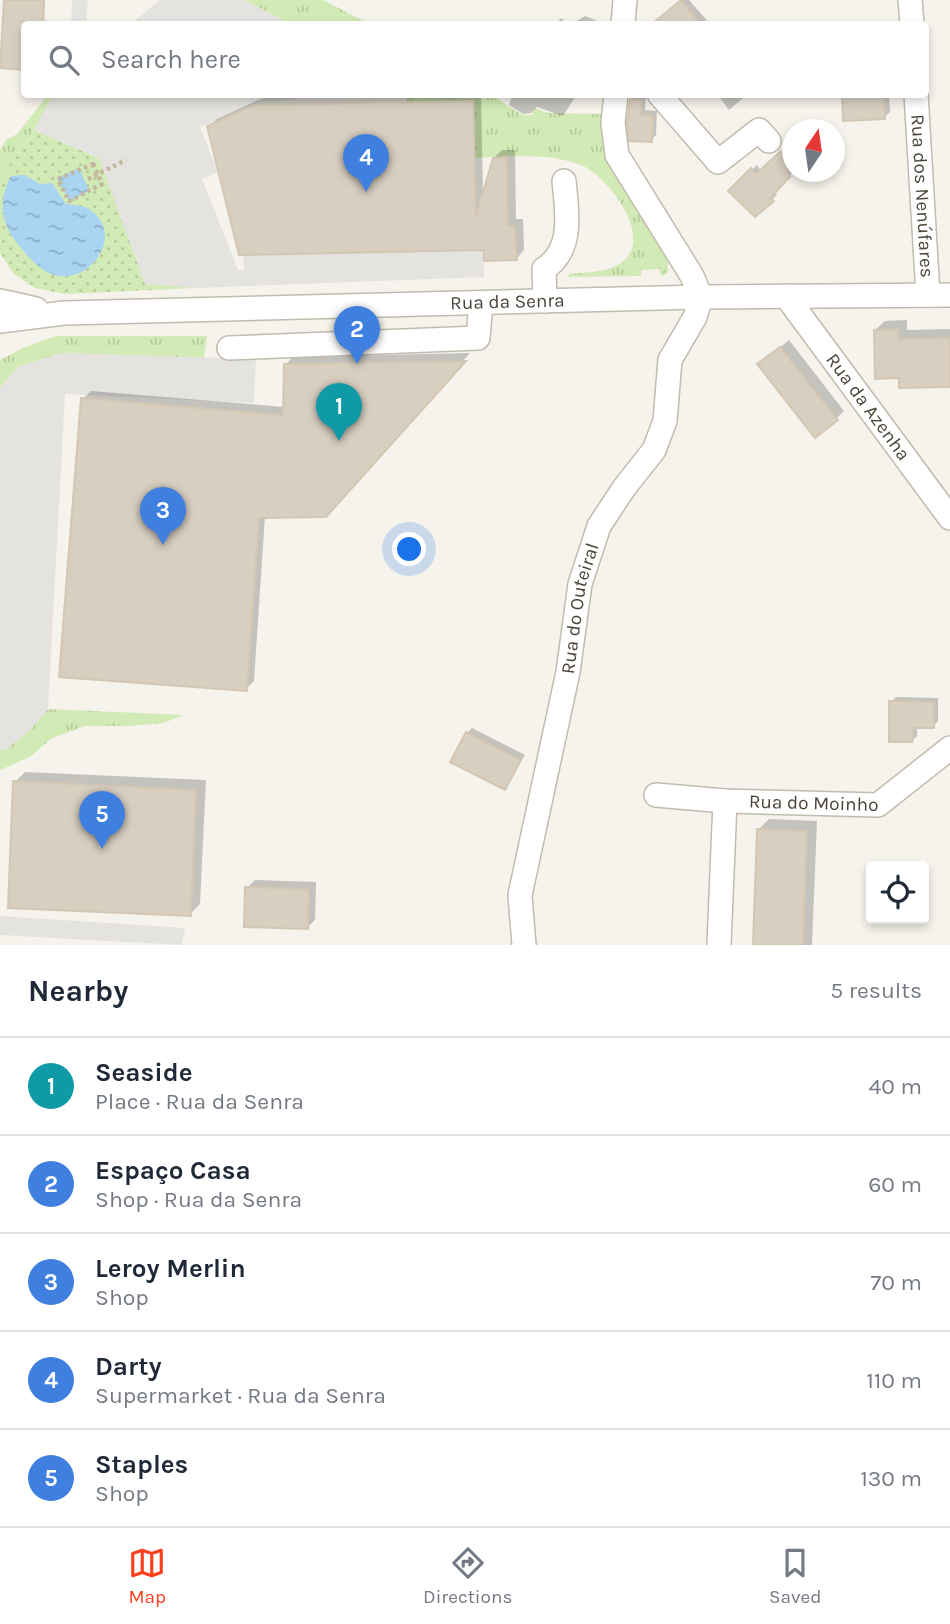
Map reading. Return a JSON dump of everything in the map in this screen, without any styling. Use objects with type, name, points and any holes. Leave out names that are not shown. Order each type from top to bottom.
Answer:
[{"type":"street","points":[[623,21],[625,0]]},
{"type":"street","points":[[910,0],[912,21]]},
{"type":"street","points":[[616,98],[613,123],[617,155],[692,276],[701,297]]},
{"type":"street","points":[[662,98],[718,162],[760,130],[769,141]]},
{"type":"street","name":"Rua dos Nenúfares","points":[[916,98],[939,295]]},
{"type":"street","points":[[545,301],[544,269],[555,262],[563,249],[566,235],[564,181]]},
{"type":"street","name":"Rua da Senra","points":[[0,321],[64,313],[701,297],[939,295]]},
{"type":"street","name":"Rua da Azenha","points":[[786,296],[950,518]]},
{"type":"street","name":"Rua do Outeiral","points":[[524,945],[520,895],[568,672],[580,584],[599,526],[654,450],[665,421],[670,360],[695,317],[701,297]]},
{"type":"street","name":"Rua da Senra","points":[[0,301],[18,307],[64,313]]},
{"type":"street","points":[[229,348],[478,338],[481,303]]},
{"type":"street","name":"Rua do Moinho","points":[[656,795],[725,801],[878,805],[950,748]]},
{"type":"street","points":[[719,945],[725,801]]},
{"type":"path","points":[[88,179],[126,160]]},
{"type":"path","points":[[93,163],[98,175],[102,184],[69,201],[58,179],[93,163]]},
{"type":"green space","points":[[244,0],[323,0],[364,21],[284,21]]},
{"type":"green space","points":[[46,98],[51,98],[34,130],[0,179],[0,150],[6,140],[17,134]]},
{"type":"green space","points":[[407,98],[496,98],[523,115],[532,115],[534,108],[549,113],[602,114],[606,150],[668,256],[668,273],[661,276],[660,269],[641,270],[641,276],[568,277],[569,274],[609,269],[621,263],[630,252],[633,239],[631,224],[615,195],[604,182],[581,165],[555,158],[475,158],[473,101],[407,102]]},
{"type":"green space","points":[[34,130],[99,158],[195,288],[65,294],[35,288],[14,274],[0,253],[0,179]]},
{"type":"green space","points":[[56,336],[207,336],[204,358],[62,353],[18,367],[0,388],[0,360]]},
{"type":"green space","points":[[48,709],[184,715],[163,723],[85,726],[52,738],[30,757],[0,770],[0,750],[5,750],[28,732]]},
{"type":"shaded area","points":[[72,0],[88,0],[86,21],[71,21]]},
{"type":"shaded area","points":[[160,0],[244,0],[284,21],[135,21]]},
{"type":"shaded area","points":[[51,98],[296,98],[297,100],[261,101],[200,127],[218,172],[202,179],[238,270],[244,270],[243,255],[484,250],[484,277],[195,288],[145,284],[99,158],[34,130]]},
{"type":"shaded area","points":[[62,353],[256,359],[254,403],[65,394],[48,709],[28,732],[5,750],[0,750],[0,388],[18,367]]},
{"type":"shaded area","points":[[0,916],[185,928],[182,945],[0,935]]},
{"type":"water","points":[[79,168],[89,191],[69,201],[57,178]]},
{"type":"water","points":[[25,175],[40,184],[52,183],[66,204],[87,208],[99,218],[104,230],[104,243],[99,256],[78,274],[64,276],[43,270],[11,235],[3,213],[5,191],[11,176]]},
{"type":"building","points":[[4,0],[44,0],[43,21],[21,21],[21,70],[0,68]]},
{"type":"building","points":[[681,0],[698,21],[656,21]]},
{"type":"building","points":[[842,98],[884,98],[885,119],[845,121]]},
{"type":"building","points":[[630,99],[641,100],[641,115],[653,116],[652,142],[629,141],[627,123]]},
{"type":"building","points":[[473,101],[476,216],[493,158],[507,157],[508,226],[515,226],[517,260],[484,261],[484,250],[239,255],[207,126],[254,105]]},
{"type":"building","points":[[781,151],[782,182],[785,182],[770,198],[774,201],[755,217],[728,191],[751,168],[756,174]]},
{"type":"building","points":[[898,329],[898,339],[950,338],[950,387],[899,388],[899,378],[875,379],[874,330]]},
{"type":"building","points":[[780,347],[838,420],[815,438],[757,364]]},
{"type":"building","points":[[466,361],[326,517],[259,518],[247,691],[59,677],[81,398],[283,415],[284,364]]},
{"type":"building","points":[[889,701],[934,702],[934,728],[913,728],[912,742],[889,742]]},
{"type":"building","points":[[466,732],[521,760],[505,790],[450,762]]},
{"type":"building","points":[[13,781],[196,790],[191,916],[8,908]]},
{"type":"building","points":[[757,829],[807,831],[803,945],[753,945]]},
{"type":"building","points":[[245,887],[309,889],[308,929],[244,927]]},
{"type":"place","name":"Darty","points":[[366,192]]},
{"type":"place","name":"Espaço Casa","points":[[357,364]]},
{"type":"place","name":"Seaside","points":[[339,441]]},
{"type":"place","name":"Leroy Merlin","points":[[163,545]]},
{"type":"place","name":"Staples","points":[[102,849]]}]
